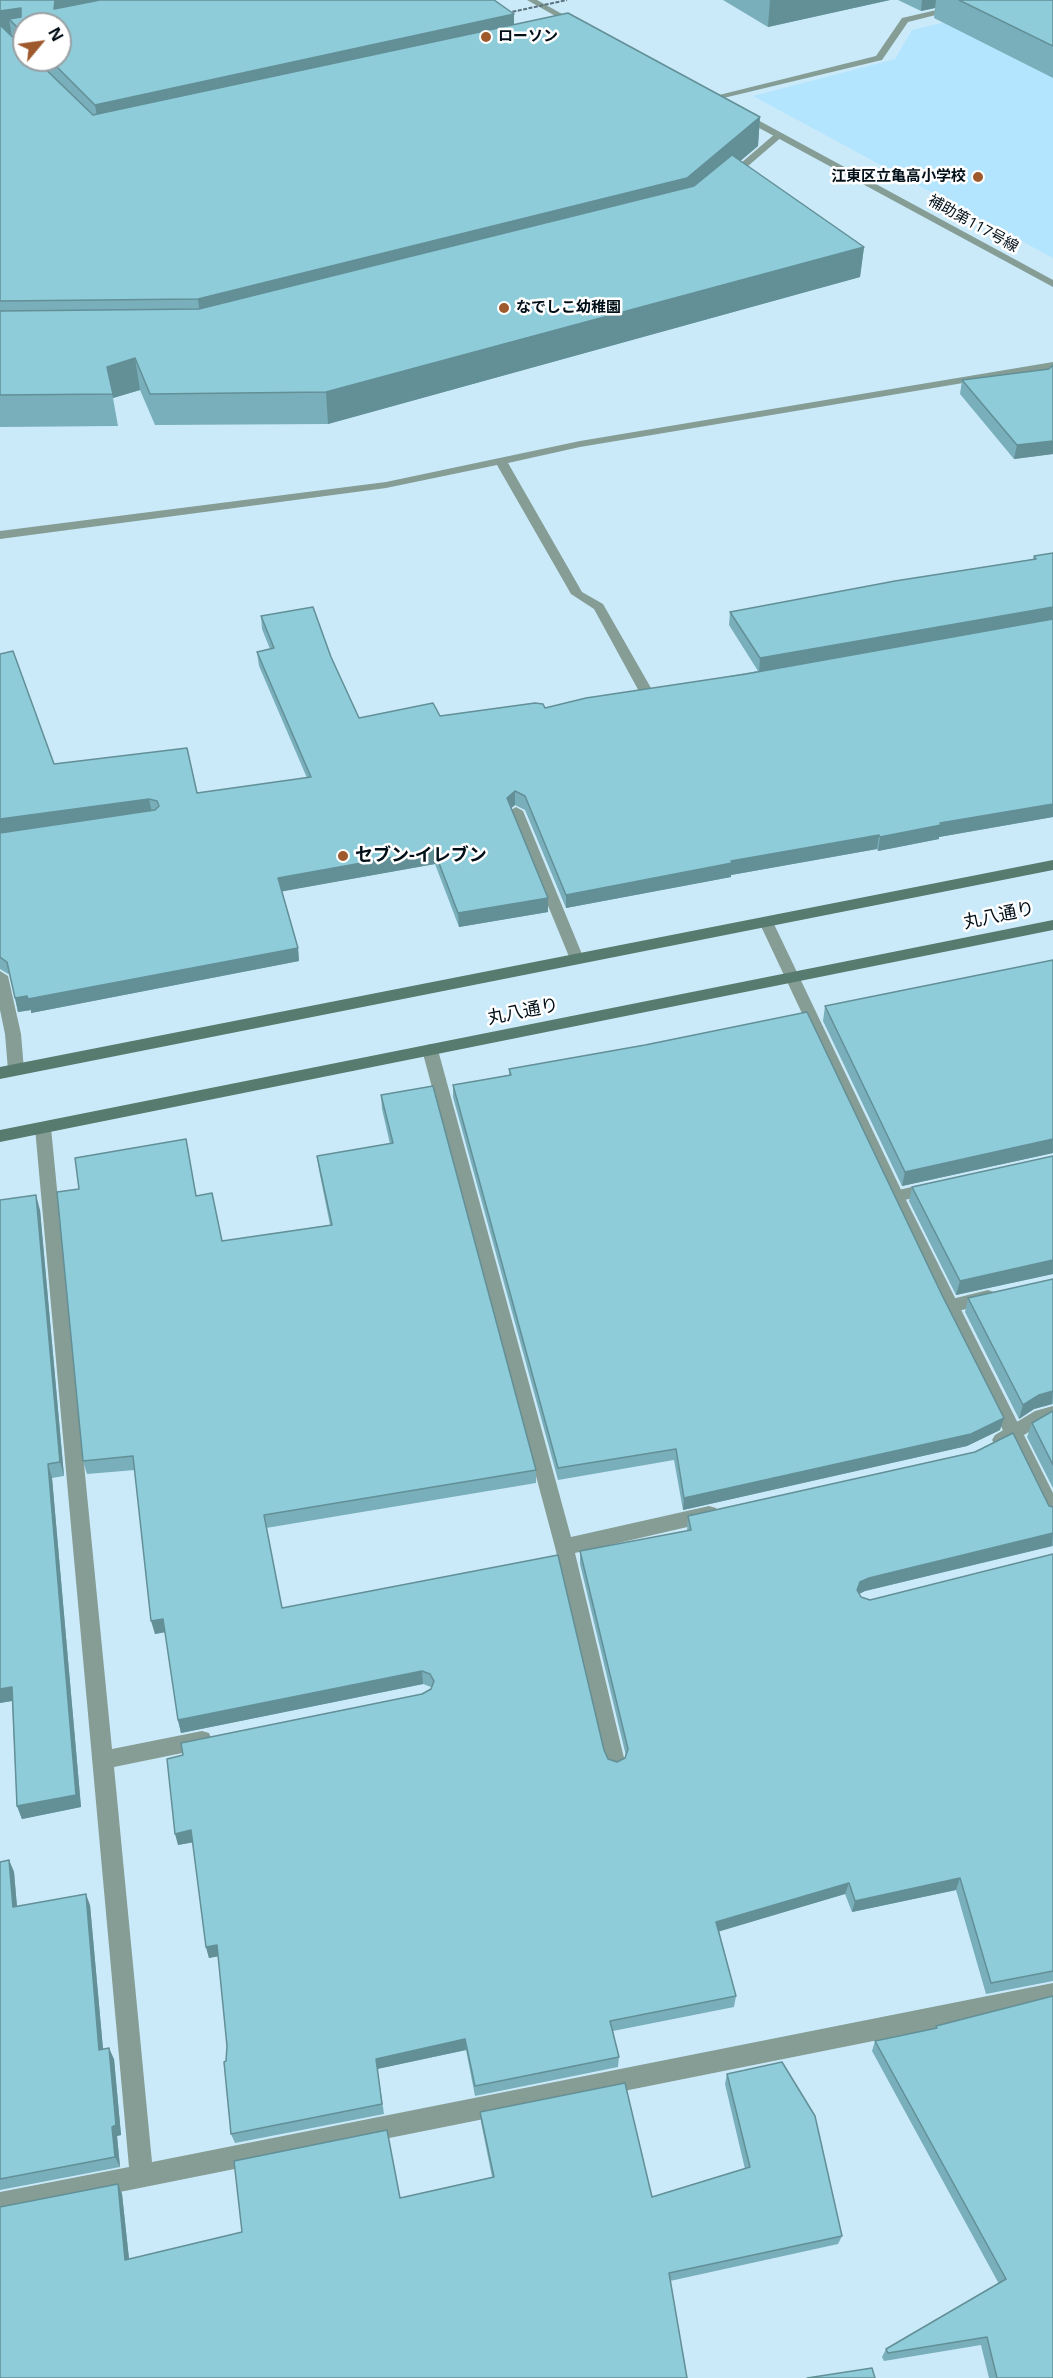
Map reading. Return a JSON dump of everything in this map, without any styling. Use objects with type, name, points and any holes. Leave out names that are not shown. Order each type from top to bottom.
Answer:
[{"type":"main road","points":[[8,1071],[1053,866]]},
{"type":"main road","name":"丸八通り","points":[[0,1136],[1053,925]]},
{"type":"street","points":[[531,0],[589,31],[571,35]]},
{"type":"street","points":[[711,98],[879,58],[905,20],[991,0]]},
{"type":"street","points":[[701,92],[721,103]]},
{"type":"street","name":"補助第117号線","points":[[730,108],[1053,284]]},
{"type":"street","points":[[722,184],[779,135]]},
{"type":"street","points":[[0,535],[386,485],[580,444],[1053,365]]},
{"type":"street","points":[[501,460],[577,594],[599,607],[648,695]]},
{"type":"street","points":[[516,811],[577,959]]},
{"type":"street","points":[[766,922],[896,1196],[1053,1512]]},
{"type":"street","points":[[0,976],[13,1034],[8,1071]]},
{"type":"street","points":[[430,1050],[564,1547],[615,1762]]},
{"type":"street","points":[[43,1128],[142,2176]]},
{"type":"street","points":[[896,1196],[952,1183]]},
{"type":"street","points":[[950,1306],[1007,1293]]},
{"type":"street","points":[[988,1446],[1014,1434],[1041,1416],[1053,1413]]},
{"type":"street","points":[[564,1547],[727,1510]]},
{"type":"street","points":[[103,1760],[217,1737]]},
{"type":"street","points":[[0,2204],[1053,1994]]},
{"type":"path","points":[[503,14],[567,0]]},
{"type":"shaded area","name":"江東区立亀高小学校","points":[[1036,0],[1053,0],[1053,258],[753,96],[895,59],[912,30]]},
{"type":"building","points":[[0,0],[55,0],[54,9],[100,0],[494,0],[514,14],[95,105],[62,72],[72,72],[72,12],[21,12],[21,8],[0,11]]},
{"type":"building","points":[[959,0],[1053,0],[1053,46]]},
{"type":"building","points":[[568,13],[760,117],[687,178],[198,299],[0,301],[0,25],[12,36],[12,72],[48,72],[93,115]]},
{"type":"building","points":[[732,155],[864,247],[326,392],[150,394],[135,358],[107,367],[113,394],[0,395],[0,311],[199,309],[694,186]]},
{"type":"building","points":[[1053,365],[1053,441],[1017,445],[962,380],[1049,369]]},
{"type":"building","points":[[1053,553],[1053,607],[760,658],[730,612],[895,581],[1036,559],[1034,556]]},
{"type":"building","points":[[313,607],[331,657],[359,718],[433,703],[440,716],[535,703],[543,704],[545,708],[586,698],[746,674],[1053,619],[1053,804],[940,823],[941,825],[880,837],[879,835],[731,861],[732,863],[566,895],[525,796],[515,791],[507,798],[548,898],[458,913],[434,850],[278,878],[298,948],[28,999],[27,996],[15,998],[7,962],[0,957],[0,833],[155,810],[159,806],[157,801],[149,799],[0,819],[0,654],[13,651],[54,764],[187,748],[197,793],[311,777],[257,652],[274,648],[261,616]]},
{"type":"building","points":[[1053,960],[1053,1139],[905,1172],[825,1006]]},
{"type":"building","points":[[807,1012],[942,1295],[1004,1418],[971,1434],[684,1498],[676,1449],[558,1468],[453,1085],[511,1075],[509,1069],[645,1045]]},
{"type":"building","points":[[433,1086],[536,1470],[264,1515],[282,1608],[558,1555],[604,1750],[608,1759],[617,1762],[625,1758],[628,1749],[580,1551],[691,1530],[688,1516],[975,1452],[1013,1433],[1049,1506],[1053,1507],[1053,1533],[869,1578],[860,1582],[857,1590],[861,1597],[870,1600],[1053,1554],[1053,1971],[991,1983],[960,1878],[855,1901],[849,1883],[716,1922],[736,1996],[610,2021],[619,2057],[475,2086],[465,2039],[376,2059],[382,2104],[231,2134],[224,2062],[227,2046],[217,1945],[206,1947],[191,1830],[175,1834],[167,1759],[183,1755],[181,1743],[422,1694],[431,1689],[434,1681],[430,1674],[422,1671],[178,1720],[163,1619],[151,1621],[133,1456],[83,1461],[57,1192],[79,1189],[75,1158],[186,1139],[196,1196],[212,1193],[222,1241],[332,1225],[317,1156],[393,1143],[381,1095]]},
{"type":"building","points":[[1053,1156],[1053,1260],[960,1281],[912,1187]]},
{"type":"building","points":[[36,1195],[60,1462],[48,1464],[76,1795],[17,1806],[12,1687],[0,1689],[0,1200]]},
{"type":"building","points":[[1053,1279],[1053,1391],[1039,1395],[1023,1405],[968,1298]]},
{"type":"building","points":[[1053,1411],[1053,1465],[1032,1423]]},
{"type":"building","points":[[9,1860],[13,1907],[86,1894],[99,2050],[109,2048],[116,2125],[112,2127],[115,2157],[0,2179],[0,1862]]},
{"type":"building","points":[[1053,1996],[1053,2378],[997,2378],[987,2337],[888,2353],[886,2349],[1006,2279],[875,2041],[937,2028],[936,2026]]},
{"type":"building","points":[[782,2062],[815,2116],[842,2236],[669,2273],[687,2378],[0,2378],[0,2207],[118,2184],[125,2260],[242,2232],[234,2161],[387,2130],[400,2198],[494,2177],[480,2112],[625,2083],[652,2197],[750,2167],[727,2074]]},
{"type":"building","points":[[872,2368],[875,2378],[807,2378]]},
{"type":"place","name":"ローソン","points":[[486,37]]},
{"type":"place","name":"江東区立亀高小学校","points":[[978,177]]},
{"type":"place","name":"なでしこ幼稚園","points":[[504,308]]},
{"type":"place","name":"セブン-イレブン","points":[[343,856]]}]
